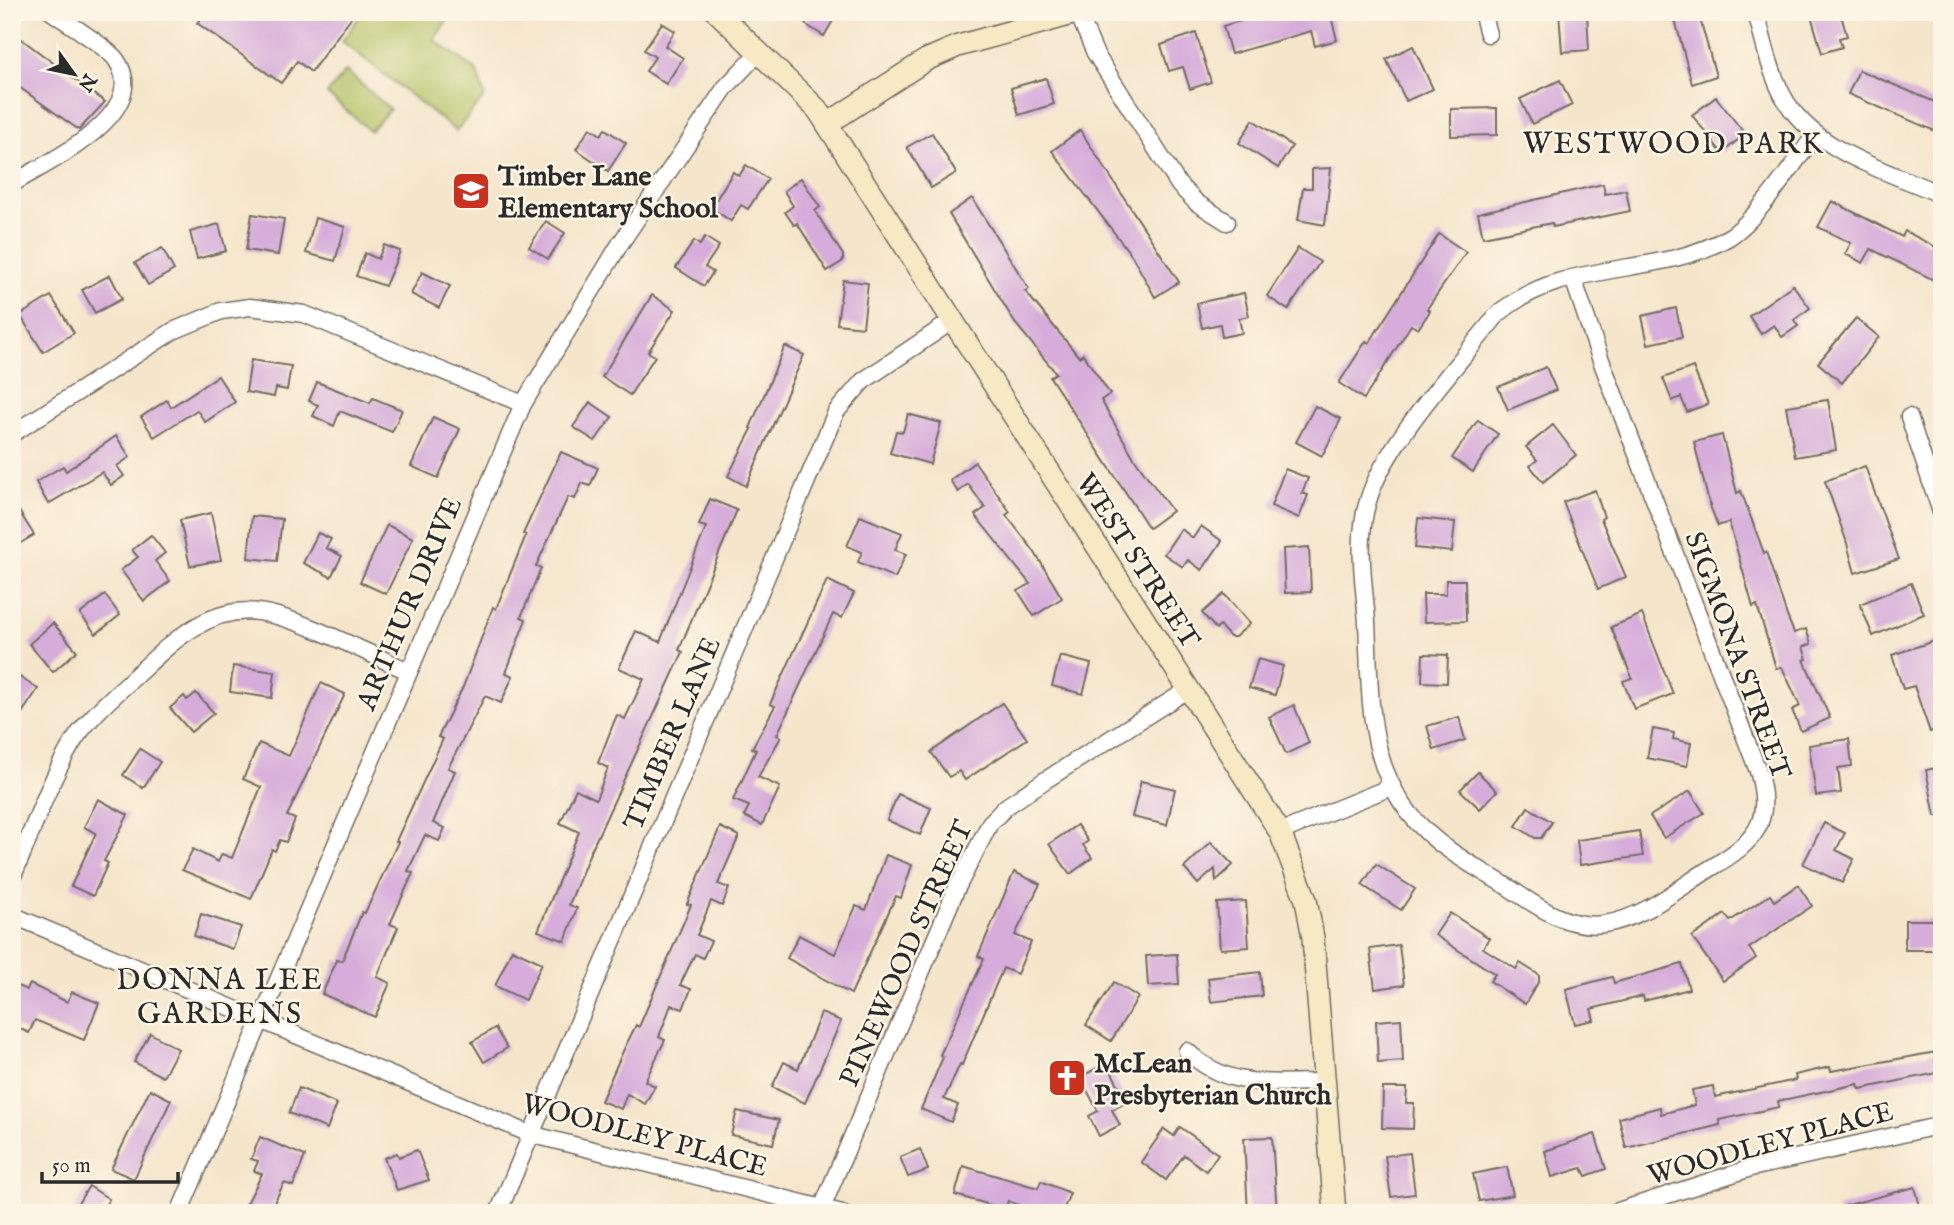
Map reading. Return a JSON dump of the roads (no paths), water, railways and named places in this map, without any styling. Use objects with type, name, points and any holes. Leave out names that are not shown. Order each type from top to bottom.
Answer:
[{"type":"main road","name":"WEST STREET","points":[[717,12],[818,110],[1280,832],[1306,900],[1313,938],[1335,1213]]},
{"type":"main road","points":[[827,124],[915,67],[958,46],[1079,12]]},
{"type":"street","points":[[12,184],[101,128],[118,107],[125,88],[117,60],[52,12]]},
{"type":"street","points":[[1079,12],[1095,53],[1179,185],[1197,203],[1227,222]]},
{"type":"street","points":[[1482,12],[1488,34]]},
{"type":"street","points":[[1755,12],[1782,95],[1797,116],[1834,146],[1942,195]]},
{"type":"street","name":"ARTHUR DRIVE","points":[[179,1213],[523,404],[620,244],[725,88],[758,53]]},
{"type":"street","points":[[1280,832],[1391,787],[1373,729],[1363,527],[1374,480],[1391,452],[1497,315],[1530,291],[1573,278],[1693,252],[1730,236],[1750,217],[1816,134]]},
{"type":"street","name":"SIGMONA STREET","points":[[1391,787],[1418,824],[1438,841],[1548,913],[1587,925],[1631,917],[1736,853],[1755,835],[1763,818],[1764,792],[1758,771],[1598,355],[1573,278]]},
{"type":"street","points":[[12,434],[173,331],[221,311],[250,307],[304,314],[523,404]]},
{"type":"street","name":"TIMBER LANE","points":[[498,1213],[836,412],[863,381],[952,321]]},
{"type":"street","points":[[1909,417],[1942,515]]},
{"type":"street","points":[[12,878],[74,740],[93,715],[172,642],[191,628],[236,612],[257,612],[280,617],[408,671]]},
{"type":"street","name":"PINEWOOD STREET","points":[[822,1208],[955,892],[990,823],[1007,806],[1044,781],[1189,689]]},
{"type":"street","name":"WOODLEY PLACE","points":[[12,915],[530,1134],[842,1213]]},
{"type":"street","points":[[1187,1051],[1209,1069],[1236,1080],[1325,1082]]},
{"type":"street","name":"WOODLEY PLACE","points":[[1612,1213],[1751,1168],[1942,1125]]},
{"type":"place","name":"Timber Lane Elementary School","points":[[471,191]]},
{"type":"place","name":"McLean Presbyterian Church","points":[[1067,1078]]},
{"type":"district","name":"WESTWOOD PARK","points":[[1674,143]]},
{"type":"district","name":"DONNA LEE GARDENS","points":[[220,996]]}]
